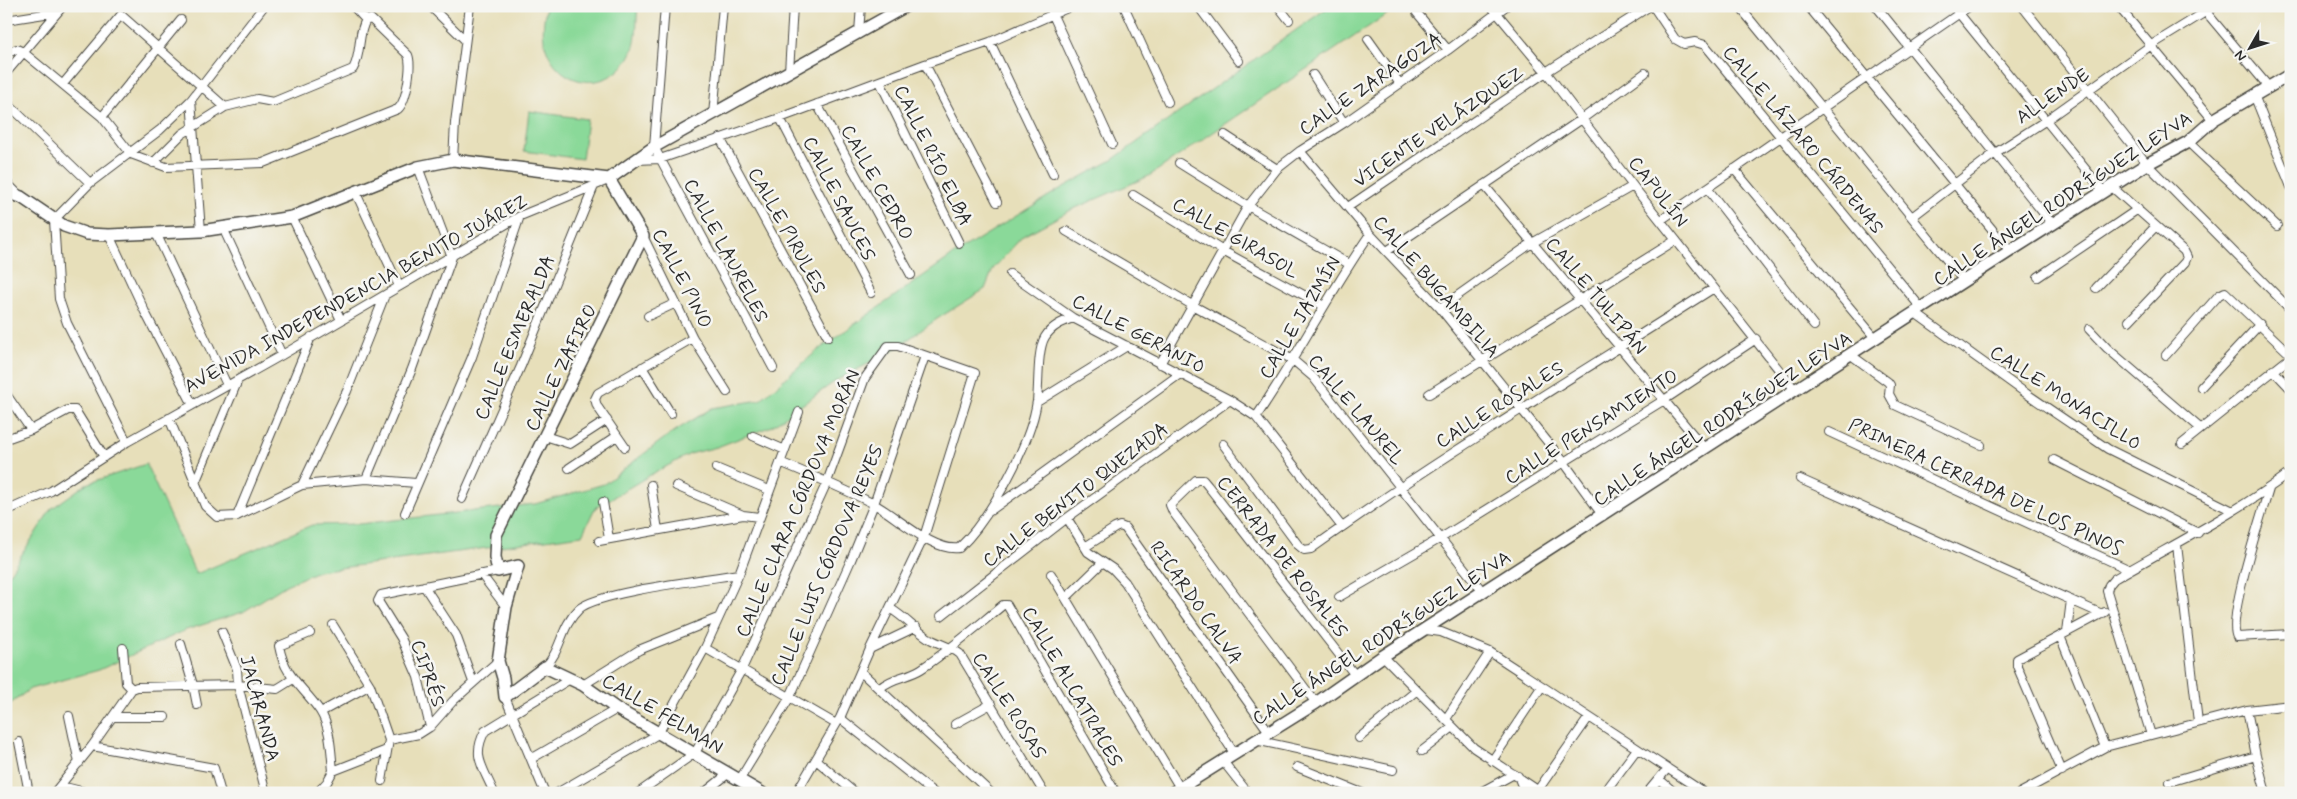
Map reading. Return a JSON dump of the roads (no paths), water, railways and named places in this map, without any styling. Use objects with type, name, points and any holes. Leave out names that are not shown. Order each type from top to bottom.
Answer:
[{"type":"street","points":[[127,442],[67,323],[59,299],[54,220],[90,183],[131,154],[160,130],[191,100],[204,86],[264,6]]},
{"type":"street","points":[[353,6],[366,20]]},
{"type":"street","points":[[430,6],[465,40]]},
{"type":"street","points":[[453,160],[455,123],[470,6]]},
{"type":"street","points":[[654,147],[665,6]]},
{"type":"street","points":[[713,115],[723,6]]},
{"type":"street","points":[[789,72],[794,6]]},
{"type":"street","points":[[859,32],[861,6]]},
{"type":"street","name":"AVENIDA INDEPENDENCIA BENITO JUÁREZ","points":[[6,511],[51,491],[127,442],[282,355],[520,216],[609,179],[654,147],[906,6]]},
{"type":"street","points":[[637,160],[660,159],[780,118],[990,42],[1052,13],[1072,6]]},
{"type":"street","points":[[1124,6],[1168,102]]},
{"type":"street","points":[[1198,6],[1239,61]]},
{"type":"street","points":[[1278,6],[1288,20]]},
{"type":"street","name":"CAPULÍN","points":[[1491,6],[1546,72],[1633,186],[1795,390]]},
{"type":"street","name":"CALLE ZARAGOZA","points":[[1160,364],[1248,206],[1277,169],[1300,151],[1344,123],[1448,50],[1506,6]]},
{"type":"street","name":"VICENTE VELÁZQUEZ","points":[[1348,207],[1546,72],[1650,6]]},
{"type":"street","name":"CALLE LÁZARO CÁRDENAS","points":[[1654,6],[1675,39],[1684,44],[1695,42],[1704,45],[1781,137],[1919,311]]},
{"type":"street","points":[[1808,6],[2010,251]]},
{"type":"street","points":[[1876,6],[2053,225]]},
{"type":"street","points":[[1953,6],[2046,121],[2108,189],[2138,209],[2184,251],[2187,256],[2185,262],[2129,321]]},
{"type":"street","points":[[1661,220],[1970,6]]},
{"type":"street","points":[[2022,6],[2147,164],[2291,310]]},
{"type":"street","points":[[2118,6],[2213,120]]},
{"type":"street","name":"ALLENDE","points":[[1912,217],[1995,153],[2046,121],[2203,10],[2215,6]]},
{"type":"street","points":[[6,20],[60,9]]},
{"type":"street","points":[[6,73],[60,9]]},
{"type":"street","points":[[2203,10],[2268,86]]},
{"type":"street","points":[[1743,11],[1964,281]]},
{"type":"street","points":[[1052,13],[1112,144]]},
{"type":"street","points":[[1417,13],[1448,50]]},
{"type":"street","points":[[63,84],[121,15],[204,86],[225,107]]},
{"type":"street","points":[[6,53],[18,49],[23,52],[102,117],[131,154],[153,163],[166,167],[197,164],[263,164],[401,106],[411,62],[408,55],[372,19],[366,20],[362,25],[358,61],[354,69],[273,102],[257,98],[225,107],[182,134],[153,163]]},
{"type":"street","points":[[102,117],[181,20]]},
{"type":"street","points":[[1368,39],[1400,84]]},
{"type":"street","points":[[990,42],[1054,174]]},
{"type":"street","points":[[925,64],[997,202]]},
{"type":"street","points":[[1387,251],[1582,119],[1645,73]]},
{"type":"street","name":"CALLE ÁNGEL RODRÍGUEZ LEYVA","points":[[1176,790],[1316,703],[1382,656],[1426,630],[2010,251],[2147,164],[2188,142],[2213,120],[2291,74]]},
{"type":"street","points":[[1313,75],[1344,123]]},
{"type":"street","name":"CALLE RÍO ELBA","points":[[880,82],[959,243]]},
{"type":"street","points":[[2254,95],[2291,187]]},
{"type":"street","points":[[191,100],[195,127],[201,231]]},
{"type":"street","points":[[6,102],[90,183]]},
{"type":"street","name":"CALLE CEDRO","points":[[818,104],[911,275]]},
{"type":"street","name":"CALLE SAUCES","points":[[780,118],[871,293]]},
{"type":"street","points":[[1225,135],[1277,169]]},
{"type":"street","name":"CALLE PIRULES","points":[[720,138],[828,337]]},
{"type":"street","points":[[2188,142],[2277,226]]},
{"type":"street","name":"CALLE LAURELES","points":[[654,147],[773,368]]},
{"type":"street","name":"CALLE BUGAMBILIA","points":[[1300,151],[1370,234],[1440,308],[1563,461],[1602,516]]},
{"type":"street","points":[[6,182],[21,197],[64,226],[87,234],[109,235],[201,231],[292,217],[418,167],[453,160],[609,179]]},
{"type":"street","points":[[1179,163],[1248,206],[1349,264]]},
{"type":"street","points":[[366,478],[412,370],[452,257],[418,167]]},
{"type":"street","points":[[1734,169],[1876,339]]},
{"type":"street","name":"CALLE PINO","points":[[609,179],[643,236],[693,338],[727,392]]},
{"type":"street","name":"CALLE TULIPÁN","points":[[1484,185],[1705,449]]},
{"type":"street","name":"CALLE ESMERALDA","points":[[462,499],[521,366],[594,186]]},
{"type":"street","points":[[1440,308],[1532,243],[1633,186]]},
{"type":"street","points":[[1707,188],[1814,326]]},
{"type":"street","points":[[355,191],[399,286]]},
{"type":"street","points":[[6,192],[21,197]]},
{"type":"street","name":"CALLE GIRASOL","points":[[1133,195],[1223,251],[1324,306]]},
{"type":"street","points":[[2038,277],[2138,209]]},
{"type":"street","points":[[405,513],[416,483],[472,357],[520,216]]},
{"type":"street","points":[[292,217],[341,320]]},
{"type":"street","points":[[2096,288],[2156,226]]},
{"type":"street","points":[[223,228],[282,355]]},
{"type":"street","name":"CALLE LAUREL","points":[[1066,231],[1192,305],[1293,360],[1313,376],[1483,592]]},
{"type":"street","points":[[156,233],[227,385]]},
{"type":"street","name":"CALLE JAZMÍN","points":[[1256,417],[1293,360],[1349,264],[1370,234]]},
{"type":"street","points":[[109,235],[145,312],[193,405]]},
{"type":"street","name":"CALLE ZAFIRO","points":[[498,571],[495,557],[496,535],[643,236]]},
{"type":"street","points":[[1429,394],[1676,240]]},
{"type":"street","name":"CALLE GERANIO","points":[[1010,274],[1073,318],[1230,400],[1256,417],[1342,527]]},
{"type":"street","name":"CALLE ROSALES","points":[[1223,444],[1298,545],[1304,550],[1311,549],[1401,486],[1714,288]]},
{"type":"street","points":[[2166,355],[2219,295],[2225,292],[2291,356],[2182,444]]},
{"type":"street","points":[[302,485],[347,391],[385,295]]},
{"type":"street","points":[[648,316],[676,302]]},
{"type":"street","name":"CALLE MONACILLO","points":[[1919,311],[2027,394],[2108,449],[2233,511]]},
{"type":"street","points":[[780,462],[874,504],[924,537],[950,549],[959,548],[988,512],[1019,455],[1031,427],[1037,402],[1042,349],[1045,337],[1056,325],[1073,318]]},
{"type":"street","points":[[2201,387],[2260,324]]},
{"type":"street","points":[[2089,329],[2106,348],[2200,428]]},
{"type":"street","points":[[238,516],[311,337]]},
{"type":"street","points":[[625,447],[597,406],[595,399],[598,393],[693,338]]},
{"type":"street","name":"CALLE PENSAMIENTO","points":[[1339,597],[1441,538],[1664,400],[1756,339]]},
{"type":"street","name":"CALLE CLARA CÓRDOVA MORÁN","points":[[695,753],[742,669],[827,482],[865,378],[888,346],[898,346],[926,356]]},
{"type":"street","points":[[1037,402],[1127,346]]},
{"type":"street","points":[[1851,355],[1888,382],[1890,385],[1888,394],[1895,405],[1981,445]]},
{"type":"street","points":[[796,793],[838,721],[924,537],[975,373],[926,356]]},
{"type":"street","name":"CALLE LUIS CÓRDOVA REYES","points":[[740,779],[790,697],[874,504],[926,356]]},
{"type":"street","points":[[642,367],[671,414]]},
{"type":"street","points":[[2273,370],[2291,389]]},
{"type":"street","points":[[988,512],[1180,374]]},
{"type":"street","points":[[195,483],[238,380]]},
{"type":"street","points":[[6,394],[31,430]]},
{"type":"street","name":"CALLE BENITO QUEZADA","points":[[940,616],[1067,518],[1230,400]]},
{"type":"street","points":[[6,439],[31,430],[68,410],[75,410],[104,457]]},
{"type":"street","points":[[557,793],[658,734],[705,648],[739,574],[799,412]]},
{"type":"street","points":[[168,418],[205,506],[217,517],[238,516],[302,485],[366,478],[416,483]]},
{"type":"street","points":[[545,436],[570,444],[607,420]]},
{"type":"street","name":"PRIMERA CERRADA DE LOS PINOS","points":[[1829,432],[2130,570]]},
{"type":"street","points":[[569,468],[617,436]]},
{"type":"street","points":[[753,436],[785,450]]},
{"type":"street","points":[[2054,460],[2198,533]]},
{"type":"street","points":[[716,468],[769,490]]},
{"type":"street","points":[[2151,735],[2108,591],[2108,585],[2114,579],[2198,533],[2269,489],[2291,472]]},
{"type":"street","points":[[1800,479],[2102,614]]},
{"type":"street","name":"CERRADA DE ROSALES","points":[[1316,703],[1173,512],[1170,505],[1196,480],[1203,480],[1355,675]]},
{"type":"street","points":[[651,485],[658,530]]},
{"type":"street","points":[[676,486],[743,514],[759,517]]},
{"type":"street","points":[[2269,489],[2235,610],[2234,632],[2237,637],[2291,634]]},
{"type":"street","points":[[603,502],[609,539]]},
{"type":"street","points":[[599,541],[743,514]]},
{"type":"street","points":[[1067,518],[1085,547],[1125,582],[1234,753]]},
{"type":"street","name":"RICARDO CALVA","points":[[1085,547],[1115,528],[1120,526],[1126,528],[1269,732]]},
{"type":"street","points":[[2176,544],[2198,722]]},
{"type":"street","points":[[1066,598],[1102,563]]},
{"type":"street","points":[[473,682],[456,635],[424,586],[518,566],[506,607],[498,661],[504,678],[505,697],[545,793]]},
{"type":"street","points":[[481,574],[506,607]]},
{"type":"street","points":[[505,697],[553,659],[566,623],[581,607],[592,601],[616,595],[739,574]]},
{"type":"street","points":[[1051,574],[1176,790]]},
{"type":"street","name":"CIPRÉS","points":[[424,586],[381,595],[378,601],[379,606],[400,638],[418,677],[430,727]]},
{"type":"street","points":[[2071,600],[2064,634],[2105,747]]},
{"type":"street","name":"CALLE ALCATRACES","points":[[952,648],[1003,605],[1008,605],[1116,793]]},
{"type":"street","points":[[2062,771],[2017,666],[2017,659],[2113,608]]},
{"type":"street","name":"CALLE ROSAS","points":[[891,609],[933,641],[952,648],[960,654],[1044,793]]},
{"type":"street","points":[[583,685],[639,650],[718,618]]},
{"type":"street","points":[[333,625],[370,685],[389,740],[382,781]]},
{"type":"street","points":[[870,649],[916,627]]},
{"type":"street","points":[[1426,630],[1441,632],[1490,652],[1705,793]]},
{"type":"street","name":"JACARANDA","points":[[222,632],[237,669],[238,685],[266,793]]},
{"type":"street","points":[[310,633],[279,646],[282,663],[321,712],[329,735],[333,772]]},
{"type":"street","points":[[180,644],[193,685],[197,705]]},
{"type":"street","points":[[123,648],[126,683],[132,689]]},
{"type":"street","points":[[705,648],[790,697],[838,721],[934,793]]},
{"type":"street","points":[[880,688],[897,677],[913,674],[952,648]]},
{"type":"street","points":[[1446,719],[1490,652]]},
{"type":"street","points":[[1382,656],[1474,748],[1540,791],[1589,717]]},
{"type":"street","points":[[389,740],[419,734],[430,727],[453,701],[498,661]]},
{"type":"street","name":"CALLE FELMAN","points":[[545,666],[583,685],[617,710],[762,793]]},
{"type":"street","points":[[861,672],[991,793]]},
{"type":"street","points":[[54,793],[92,746],[132,689],[137,686],[238,685],[277,690],[293,679]]},
{"type":"street","points":[[494,793],[478,756],[478,744],[485,731],[570,679]]},
{"type":"street","points":[[321,712],[370,685]]},
{"type":"street","points":[[1492,760],[1542,686]]},
{"type":"street","points":[[1359,738],[1416,691]]},
{"type":"street","points":[[954,724],[991,704]]},
{"type":"street","points":[[2020,793],[2105,747],[2247,710],[2291,705]]},
{"type":"street","points":[[531,759],[617,710]]},
{"type":"street","points":[[2247,710],[2266,793]]},
{"type":"street","points":[[69,716],[79,763]]},
{"type":"street","points":[[113,717],[165,717]]},
{"type":"street","points":[[1422,751],[1452,727]]},
{"type":"street","points":[[1255,740],[1393,770]]},
{"type":"street","points":[[19,742],[29,793]]},
{"type":"street","points":[[92,746],[214,768],[221,793]]},
{"type":"street","points":[[1604,793],[1637,749]]},
{"type":"street","points":[[316,793],[327,782],[333,772],[387,750]]},
{"type":"street","points":[[638,793],[695,753]]},
{"type":"street","points":[[2169,782],[2256,756]]},
{"type":"street","points":[[816,760],[855,793]]},
{"type":"street","points":[[1222,760],[1248,793]]},
{"type":"street","points":[[1297,768],[1362,793]]},
{"type":"street","points":[[1647,793],[1667,769]]},
{"type":"street","points":[[704,793],[729,773]]},
{"type":"street","points":[[1479,793],[1516,775]]},
{"type":"street","points":[[1516,775],[1525,793]]},
{"type":"street","points":[[1659,779],[1675,793]]},
{"type":"street","points":[[61,786],[87,793]]}]
